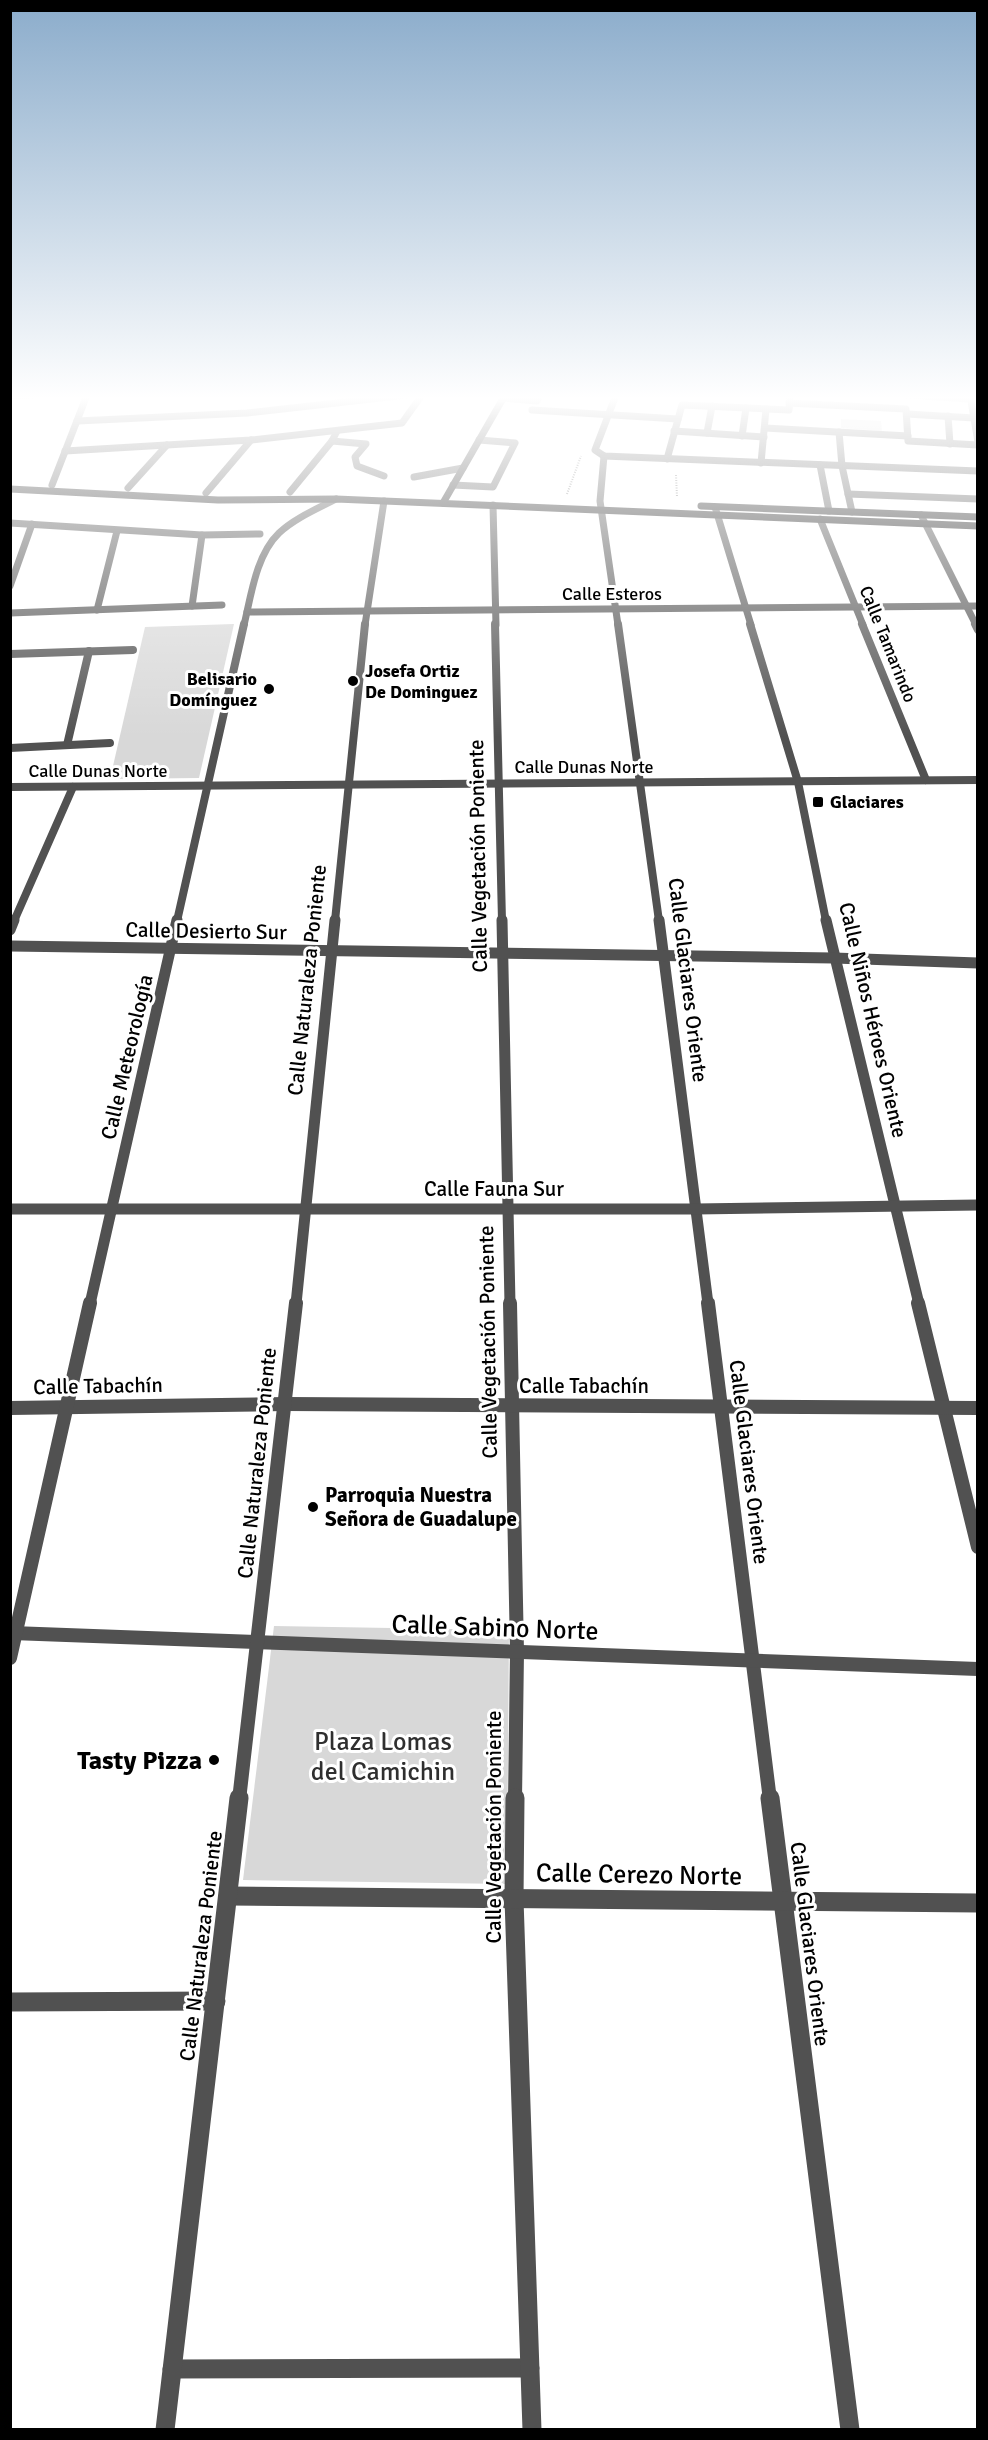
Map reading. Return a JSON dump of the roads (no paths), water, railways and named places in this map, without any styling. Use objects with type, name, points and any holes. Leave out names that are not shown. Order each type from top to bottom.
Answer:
[{"type":"street","name":"Calle Meteorología","points":[[10,1658],[247,612],[267,550],[273,540],[282,531],[319,509]]},
{"type":"street","name":"Calle Naturaleza Poniente","points":[[165,2430],[286,1404],[366,611],[383,509]]},
{"type":"street","name":"Calle Vegetación Poniente","points":[[493,509],[517,1652],[514,1899],[532,2430]]},
{"type":"street","name":"Calle Glaciares Oriente","points":[[602,509],[642,783],[850,2430]]},
{"type":"street","points":[[685,509],[820,519],[978,526]]},
{"type":"street","points":[[702,509],[978,517]]},
{"type":"street","name":"Calle Niños Héroes Oriente","points":[[716,511],[798,782],[834,958],[978,1547]]},
{"type":"street","points":[[921,515],[978,630]]},
{"type":"street","name":"Calle Tamarindo","points":[[820,519],[926,780]]},
{"type":"street","points":[[10,523],[202,535],[260,534]]},
{"type":"street","points":[[10,586],[32,524]]},
{"type":"street","points":[[98,610],[117,531]]},
{"type":"street","points":[[192,606],[202,535]]},
{"type":"street","points":[[10,613],[222,605]]},
{"type":"street","name":"Calle Esteros","points":[[247,612],[978,606]]},
{"type":"street","points":[[10,654],[133,650]]},
{"type":"street","points":[[67,745],[89,651]]},
{"type":"street","points":[[10,748],[110,743]]},
{"type":"street","name":"Calle Dunas Norte","points":[[10,788],[978,780]]},
{"type":"street","points":[[10,930],[73,788]]},
{"type":"street","name":"Calle Desierto Sur","points":[[10,946],[834,958],[978,963]]},
{"type":"street","name":"Calle Fauna Sur","points":[[10,1209],[696,1209],[978,1205]]},
{"type":"street","name":"Calle Tabachín","points":[[10,1408],[286,1404],[978,1408]]},
{"type":"street","name":"Calle Sabino Norte","points":[[14,1633],[978,1669]]},
{"type":"street","name":"Calle Cerezo Norte","points":[[228,1896],[978,1903]]},
{"type":"street","points":[[10,2002],[216,2001]]},
{"type":"street","points":[[172,2369],[530,2368]]},
{"type":"place","name":"Josefa Ortiz De Dominguez","points":[[353,681]]},
{"type":"place","name":"Belisario Domínguez","points":[[269,689]]},
{"type":"place","name":"Glaciares","points":[[818,802]]},
{"type":"place","name":"Parroquia Nuestra Señora de Guadalupe","points":[[313,1507]]},
{"type":"place","name":"Tasty Pizza","points":[[214,1760]]},
{"type":"park label","name":"Plaza Lomas del Camichin","points":[[383,1756]]}]
